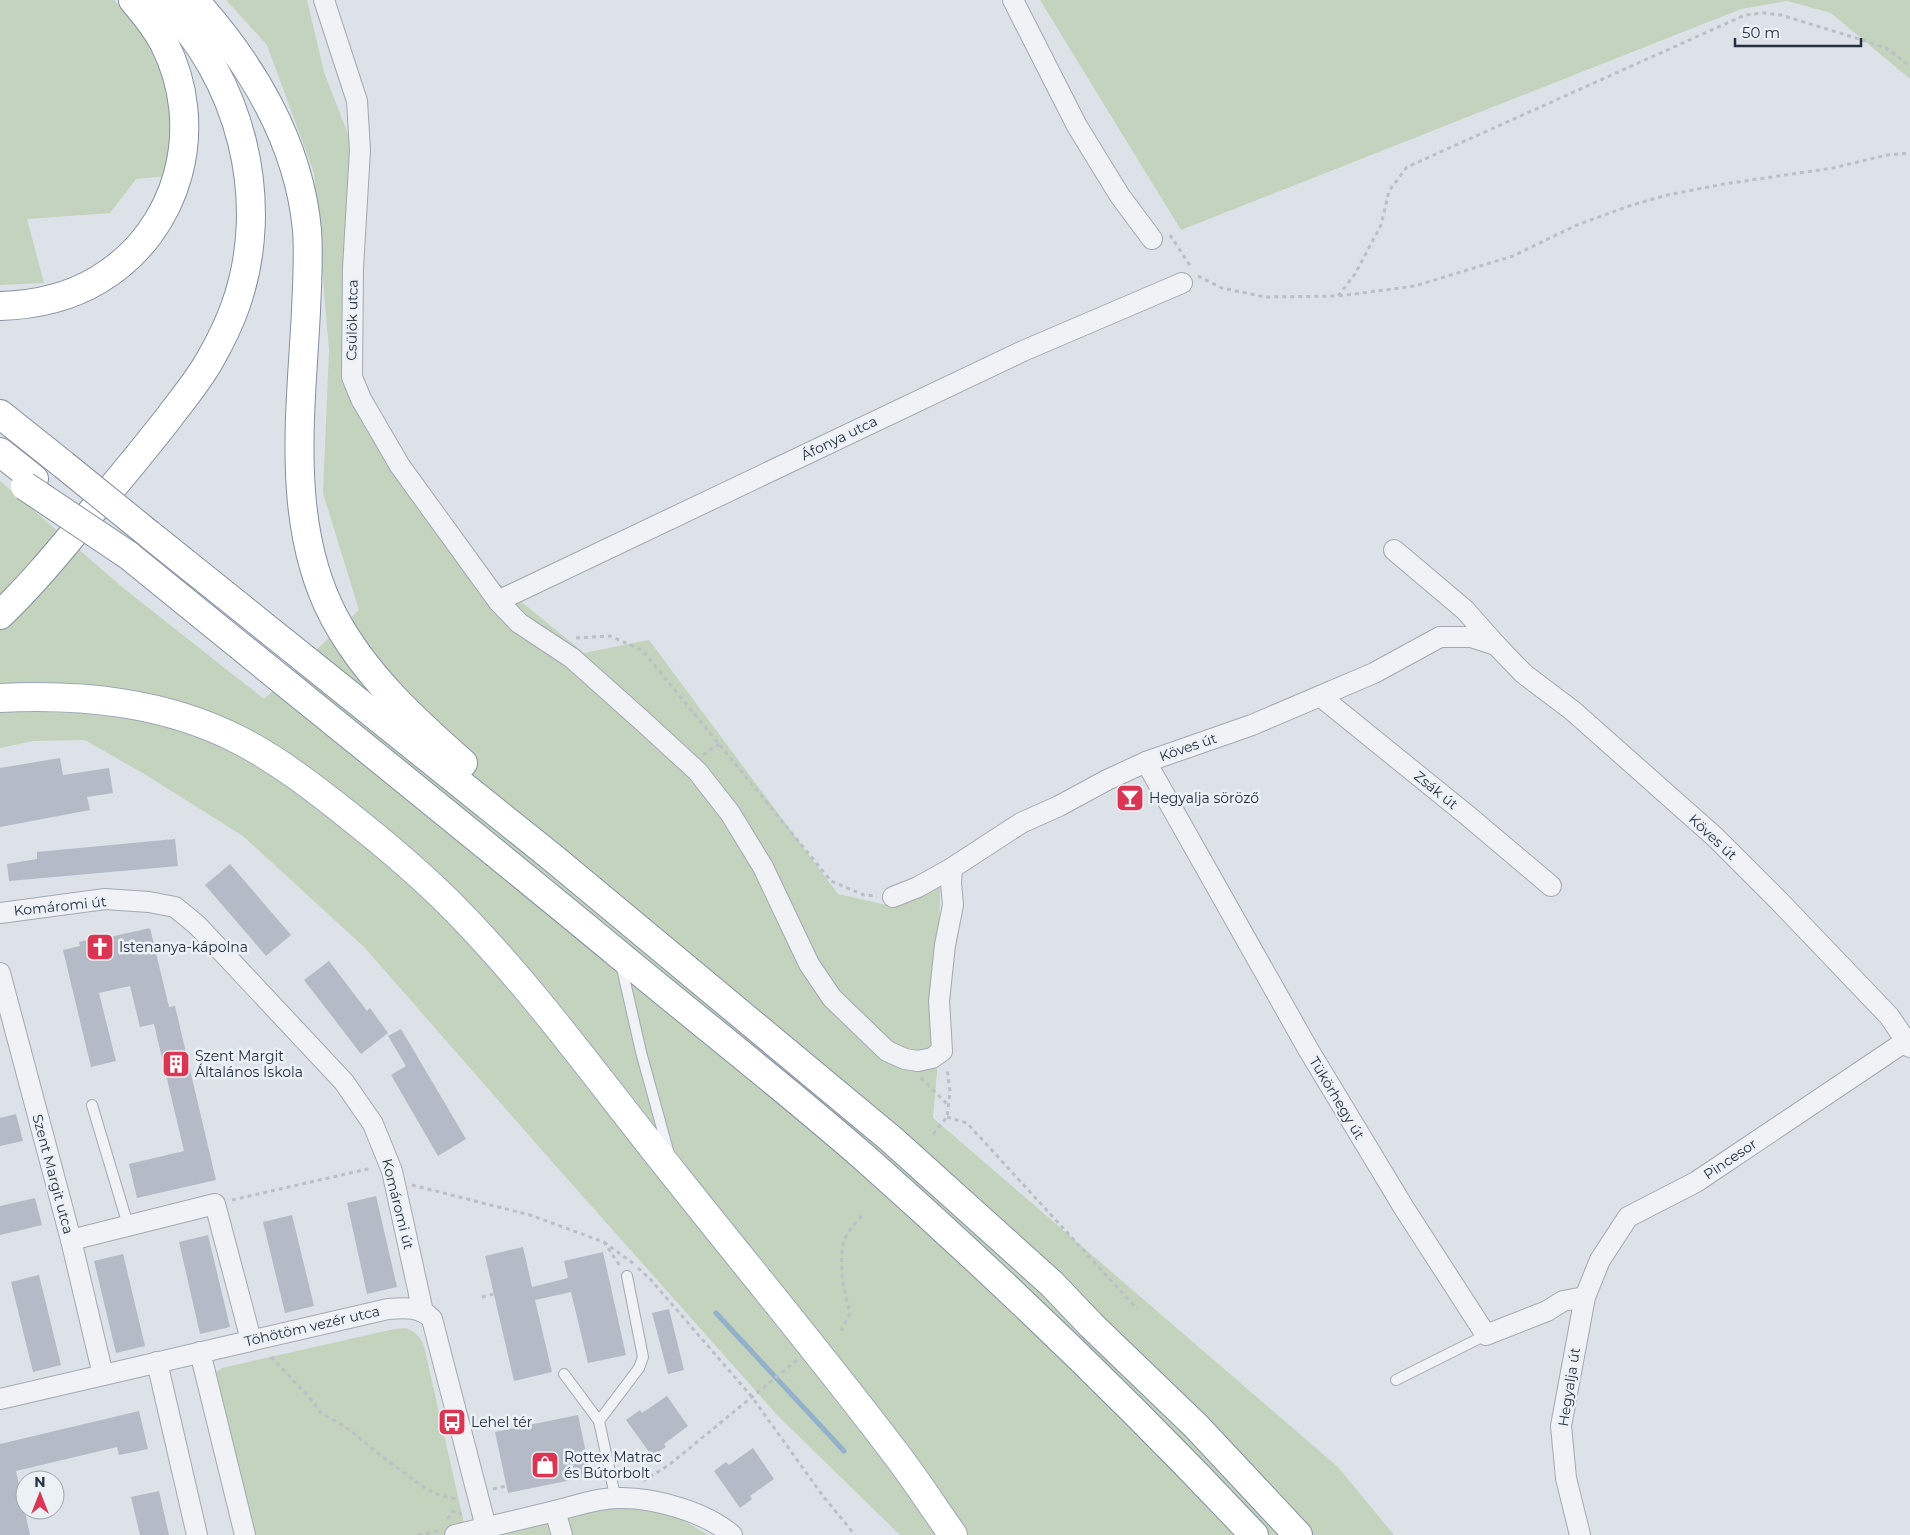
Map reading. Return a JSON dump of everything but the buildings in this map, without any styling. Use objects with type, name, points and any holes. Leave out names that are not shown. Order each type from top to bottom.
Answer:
[{"type":"main road","points":[[0,306],[26,305],[48,300],[69,294],[100,280],[144,239],[160,218],[172,197],[178,179],[184,144],[184,123],[178,83],[164,44],[133,0]]},
{"type":"main road","points":[[0,616],[124,475],[196,381],[210,361],[220,340],[235,307],[242,283],[248,251],[250,221],[247,166],[242,141],[225,90],[213,66],[190,32],[161,0]]},
{"type":"main road","points":[[194,0],[240,56],[258,85],[288,150],[295,168],[300,190],[307,231],[308,262],[301,392],[302,487],[307,537],[313,565],[322,591],[334,617],[374,676],[413,719],[507,802],[553,858]]},
{"type":"main road","points":[[0,414],[553,858],[890,1139],[1052,1284],[1196,1426],[1298,1535]]},
{"type":"main road","points":[[0,452],[29,483]]},
{"type":"main road","points":[[0,469],[29,483],[128,555],[735,1049],[866,1160],[1066,1343],[1176,1452],[1254,1535]]},
{"type":"main road","points":[[0,698],[104,699],[192,719],[242,741],[296,775],[381,842],[457,910],[498,955],[896,1454],[954,1535]]},
{"type":"street","name":"Csülök utca","points":[[324,0],[357,101],[360,150],[353,268],[352,377],[362,400],[400,466],[498,601],[519,623],[572,658],[698,772],[730,813],[763,867],[810,964],[832,998],[886,1050],[912,1060]]},
{"type":"street","points":[[1013,0],[1077,126],[1120,196],[1152,239]]},
{"type":"street","name":"Áfonya utca","points":[[498,601],[1023,350],[1190,280]]},
{"type":"street","name":"Köves út","points":[[1394,550],[1465,610],[1524,674],[1573,711],[1715,837],[1889,1016],[1907,1045]]},
{"type":"street","name":"Köves út","points":[[893,897],[918,887],[952,868],[1021,823],[1059,806],[1107,780],[1146,762],[1252,725],[1374,673],[1440,638],[1471,637],[1496,644]]},
{"type":"street","name":"Zsák út","points":[[1320,696],[1551,886]]},
{"type":"street","name":"Tükörhegy út","points":[[1146,762],[1308,1049],[1404,1208],[1486,1335]]},
{"type":"street","points":[[912,1060],[932,1058],[942,1050],[939,1001],[945,945],[953,905],[952,868]]},
{"type":"street","name":"Komáromi út","points":[[0,913],[105,899],[149,902],[175,907],[197,925],[344,1082],[373,1124],[388,1158],[395,1181],[423,1312],[432,1319],[487,1532]]},
{"type":"street","name":"Szent Margit utca","points":[[0,973],[71,1240],[103,1375]]},
{"type":"street","name":"Pincesor","points":[[1585,1297],[1600,1260],[1628,1217],[1696,1182],[1907,1045]]},
{"type":"street","points":[[71,1240],[214,1204],[251,1340]]},
{"type":"street","points":[[1486,1335],[1548,1311],[1563,1302],[1585,1297]]},
{"type":"street","name":"Hegyalja út","points":[[1580,1535],[1566,1478],[1561,1426],[1585,1297]]},
{"type":"street","name":"Töhötöm vezér utca","points":[[0,1399],[388,1309],[409,1308],[423,1312]]},
{"type":"street","points":[[200,1352],[245,1535]]},
{"type":"street","points":[[158,1362],[197,1535]]},
{"type":"street","points":[[455,1535],[487,1532],[555,1511],[594,1501],[618,1498],[649,1501],[676,1507],[702,1517],[727,1530],[732,1535]]},
{"type":"street","points":[[555,1511],[562,1535]]},
{"type":"lane","points":[[618,954],[641,1052],[675,1176]]},
{"type":"lane","points":[[92,1104],[128,1225]]},
{"type":"lane","points":[[599,1421],[639,1368],[644,1357],[627,1276]]},
{"type":"lane","points":[[1396,1380],[1486,1335]]},
{"type":"lane","points":[[564,1374],[599,1421],[614,1491]]},
{"type":"path","points":[[1338,296],[1355,274],[1380,225],[1389,191],[1407,166],[1729,21],[1745,15],[1764,13],[1781,15],[1869,42],[1888,50],[1910,66]]},
{"type":"path","points":[[1190,280],[1265,297],[1338,296],[1415,286],[1513,256],[1577,225],[1629,206],[1724,184],[1833,168],[1887,155],[1910,153]]},
{"type":"path","points":[[545,641],[610,636],[642,650],[831,881],[864,895],[893,897]]},
{"type":"path","points":[[710,750],[719,744]]},
{"type":"path","points":[[933,1134],[947,1118],[949,1106],[950,1092],[947,1067],[942,1050]]},
{"type":"path","points":[[912,1060],[916,1073],[949,1106]]},
{"type":"path","points":[[947,1118],[967,1123],[1137,1309]]},
{"type":"path","points":[[214,1204],[378,1166],[388,1158]]},
{"type":"path","points":[[395,1181],[530,1215],[604,1242],[630,1261],[651,1280],[752,1397],[823,1496],[856,1535]]},
{"type":"path","points":[[841,1331],[850,1313],[843,1282],[844,1240],[862,1215]]},
{"type":"path","points":[[604,1242],[627,1276]]},
{"type":"path","points":[[482,1297],[494,1294]]},
{"type":"path","points":[[271,1358],[309,1397],[321,1414],[346,1427],[425,1488],[436,1494],[458,1500]]},
{"type":"path","points":[[614,1491],[656,1474],[800,1358]]},
{"type":"path","points":[[493,1489],[506,1486]]},
{"type":"green space","points":[[0,0],[114,0],[138,24],[155,56],[168,88],[171,118],[166,176],[136,179],[110,213],[27,219],[44,283],[0,285]]},
{"type":"green space","points":[[226,0],[307,0],[324,72],[351,142],[344,385],[495,580],[584,653],[649,640],[838,894],[891,906],[940,885],[937,1072],[933,1118],[1338,1467],[1394,1535],[900,1535],[778,1416],[365,948],[243,836],[146,775],[85,740],[33,741],[0,748],[0,481],[122,587],[264,699],[359,610],[323,493],[329,350],[314,173],[267,45]]},
{"type":"green space","points":[[1040,0],[1910,0],[1910,79],[1831,13],[1787,1],[1741,9],[1181,230]]},
{"type":"green space","points":[[405,1328],[417,1334],[424,1346],[466,1532],[455,1535],[245,1535],[215,1373],[222,1368]]},
{"type":"green space","points":[[620,1507],[676,1516],[708,1535],[503,1535],[502,1532],[588,1510]]},
{"type":"waterway","points":[[716,1313],[844,1451]]},
{"type":"place","name":"Hegyalja söröző","points":[[1130,798]]},
{"type":"place","name":"Istenanya-kápolna","points":[[100,947]]},
{"type":"place","name":"Szent Margit Általános Iskola","points":[[176,1064]]},
{"type":"place","name":"Lehel tér","points":[[452,1422]]},
{"type":"place","name":"Rottex Matrac és Bútorbolt","points":[[545,1465]]}]
